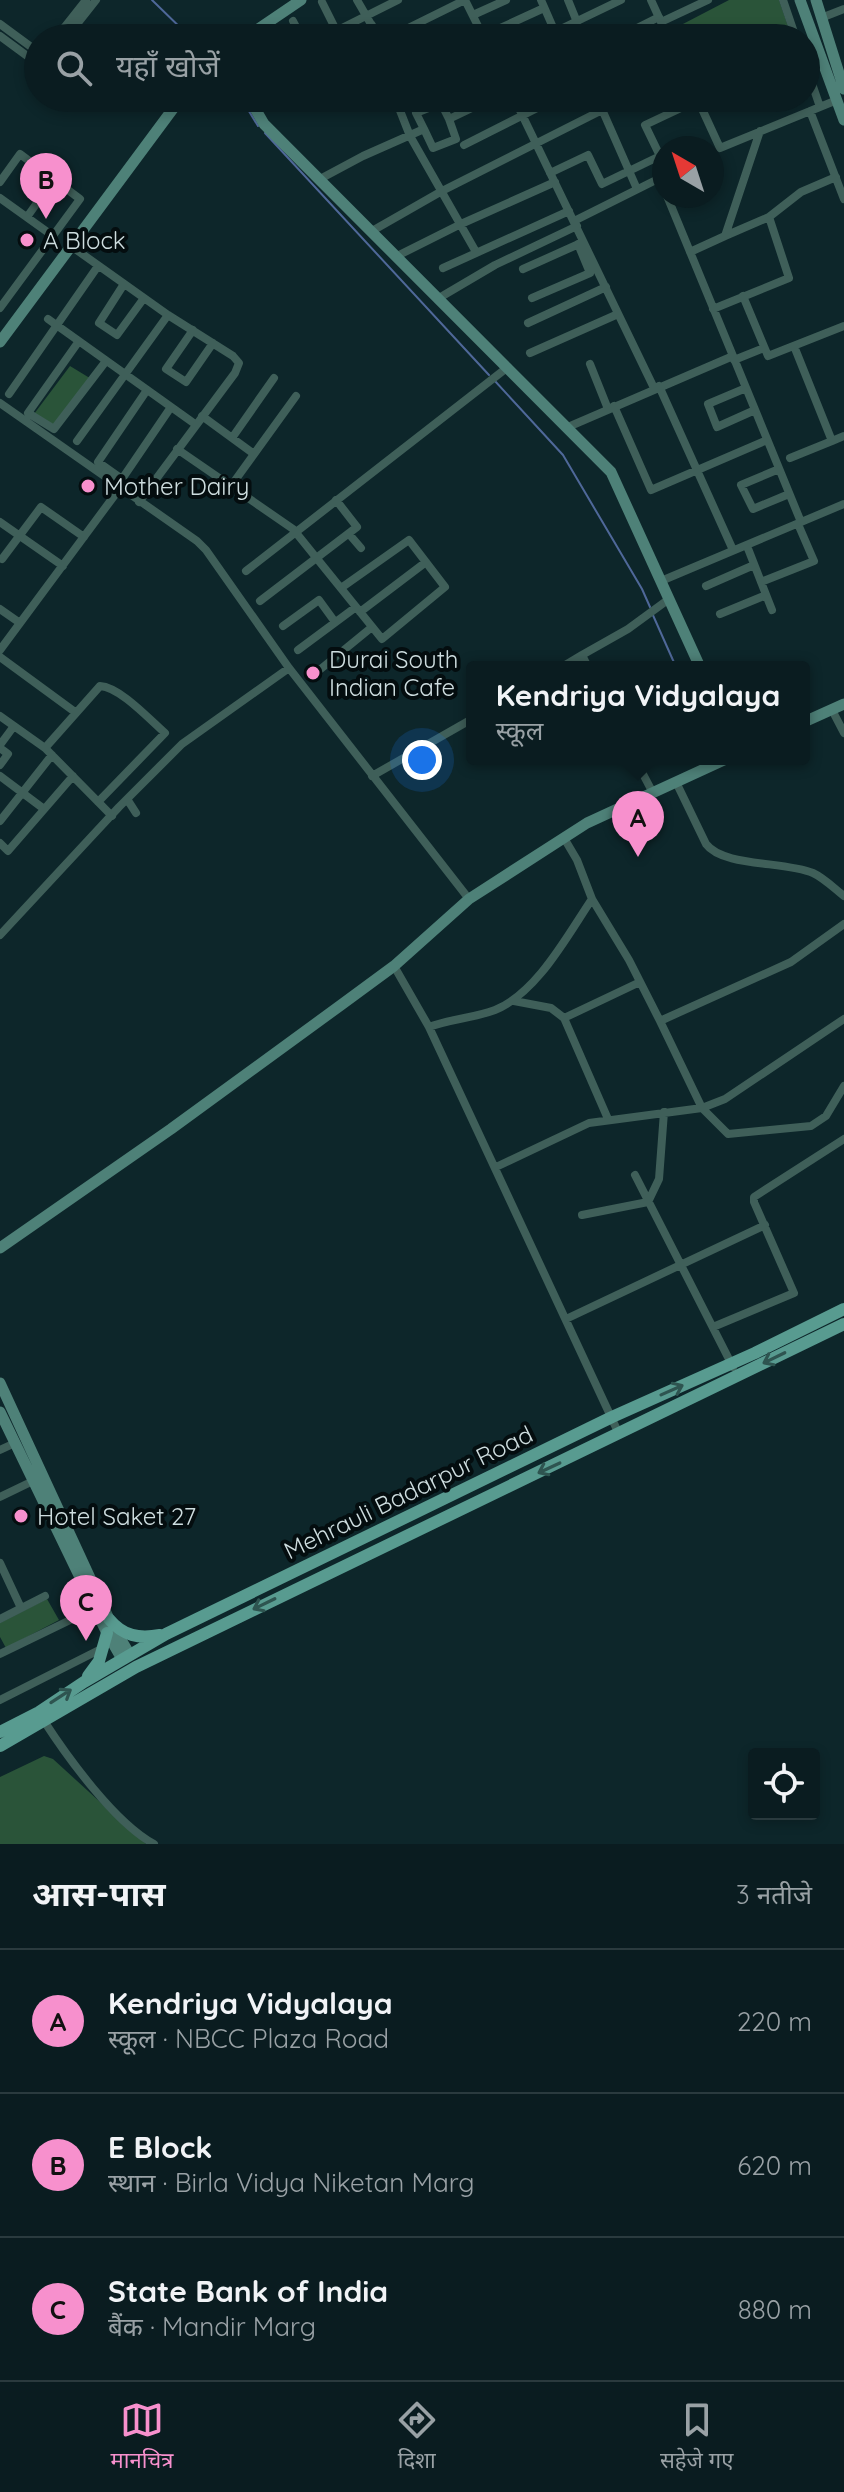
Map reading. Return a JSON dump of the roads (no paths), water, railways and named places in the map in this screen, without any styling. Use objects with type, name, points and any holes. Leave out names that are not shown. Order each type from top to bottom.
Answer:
[{"type":"main road","name":"Mehrauli Badarpur Road","points":[[0,1732],[39,1712],[166,1634],[612,1417],[844,1309]]},
{"type":"main road","name":"Mehrauli Badarpur Road","points":[[44,1721],[136,1667],[844,1324]]},
{"type":"main road","points":[[291,1573],[298,1587]]},
{"type":"main road","points":[[109,1619],[118,1629],[134,1636],[166,1634]]},
{"type":"main road","points":[[84,1682],[99,1661],[107,1633]]},
{"type":"main road","points":[[0,1746],[44,1721]]},
{"type":"street","points":[[67,24],[86,0]]},
{"type":"street","points":[[77,24],[96,0]]},
{"type":"street","points":[[266,24],[301,0]]},
{"type":"street","points":[[357,0],[372,24]]},
{"type":"street","points":[[364,24],[398,0]]},
{"type":"street","points":[[416,24],[465,0],[477,24]]},
{"type":"street","points":[[473,15],[506,0]]},
{"type":"street","points":[[568,0],[577,22]]},
{"type":"street","points":[[573,24],[621,0]]},
{"type":"street","points":[[651,0],[662,24]]},
{"type":"street","points":[[650,24],[708,0]]},
{"type":"street","points":[[783,0],[791,24]]},
{"type":"street","points":[[800,0],[809,24]]},
{"type":"street","points":[[816,0],[844,89]]},
{"type":"street","points":[[322,2],[334,24]]},
{"type":"street","points":[[507,24],[543,4],[556,24]]},
{"type":"street","points":[[821,18],[844,9]]},
{"type":"street","points":[[0,24],[6,37],[24,52]]},
{"type":"street","points":[[0,50],[6,37]]},
{"type":"street","points":[[820,54],[844,120]]},
{"type":"street","points":[[820,107],[837,100]]},
{"type":"street","points":[[0,342],[171,112]]},
{"type":"street","points":[[257,112],[264,124],[439,298],[502,371],[568,427],[611,472],[697,661]]},
{"type":"street","points":[[401,112],[410,136],[476,252]]},
{"type":"street","points":[[418,112],[416,113],[433,148],[456,139],[446,112]]},
{"type":"street","points":[[449,119],[464,112]]},
{"type":"street","points":[[520,112],[575,224],[590,273],[532,298]]},
{"type":"street","points":[[464,145],[530,112]]},
{"type":"street","points":[[372,231],[442,191],[596,112]]},
{"type":"street","points":[[603,112],[637,189]]},
{"type":"street","points":[[550,173],[588,155],[602,184],[660,156],[645,125],[671,112]]},
{"type":"street","points":[[702,112],[711,136]]},
{"type":"street","points":[[724,147],[808,112]]},
{"type":"street","points":[[810,112],[844,199]]},
{"type":"street","points":[[320,179],[424,129]]},
{"type":"street","points":[[725,236],[760,131]]},
{"type":"street","points":[[0,182],[20,154],[80,199],[0,308]]},
{"type":"street","points":[[690,252],[769,217],[801,192],[836,177]]},
{"type":"street","points":[[27,217],[54,179]]},
{"type":"street","points":[[397,256],[555,182]]},
{"type":"street","points":[[439,298],[652,182]]},
{"type":"street","points":[[0,198],[53,236]]},
{"type":"street","points":[[672,208],[814,561],[761,582]]},
{"type":"street","points":[[443,268],[569,211]]},
{"type":"street","points":[[713,309],[789,278],[769,217]]},
{"type":"street","points":[[523,269],[581,243]]},
{"type":"street","points":[[581,243],[656,387],[733,550]]},
{"type":"street","points":[[71,246],[239,363],[235,373],[139,502]]},
{"type":"street","points":[[35,261],[52,272]]},
{"type":"street","points":[[9,394],[98,266]]},
{"type":"street","points":[[124,284],[99,323],[117,335],[144,298]]},
{"type":"street","points":[[528,323],[606,287]]},
{"type":"street","points":[[743,296],[768,356],[844,326]]},
{"type":"street","points":[[8,297],[25,308]]},
{"type":"street","points":[[530,353],[618,314]]},
{"type":"street","points":[[77,441],[168,315]]},
{"type":"street","points":[[48,319],[195,424]]},
{"type":"street","points":[[193,330],[166,369],[186,382],[213,343]]},
{"type":"street","points":[[79,341],[28,413],[54,429],[106,361]]},
{"type":"street","points":[[794,346],[832,441]]},
{"type":"street","points":[[568,427],[656,387],[764,348]]},
{"type":"street","points":[[590,364],[651,490],[767,440]]},
{"type":"street","points":[[246,571],[502,371]]},
{"type":"street","points":[[232,438],[274,378]]},
{"type":"street","points":[[746,388],[708,404],[717,427],[755,410]]},
{"type":"street","points":[[147,390],[98,462],[122,479],[171,407]]},
{"type":"street","points":[[231,486],[296,396]]},
{"type":"street","points":[[0,403],[206,550],[289,668],[469,899]]},
{"type":"street","points":[[202,416],[254,454]]},
{"type":"street","points":[[790,458],[844,436]]},
{"type":"street","points":[[177,449],[296,532],[318,558],[341,588],[382,639],[445,587],[409,540],[341,588]]},
{"type":"street","points":[[779,469],[741,485],[753,509],[789,494]]},
{"type":"street","points":[[0,650],[120,488]]},
{"type":"street","points":[[260,601],[357,527],[336,500]]},
{"type":"street","points":[[661,581],[844,504]]},
{"type":"street","points":[[2,559],[41,507],[84,537]]},
{"type":"street","points":[[0,522],[63,566]]},
{"type":"street","points":[[349,534],[361,548]]},
{"type":"street","points":[[747,546],[772,610]]},
{"type":"street","points":[[298,650],[426,562]]},
{"type":"street","points":[[706,586],[754,565]]},
{"type":"street","points":[[720,614],[766,595]]},
{"type":"street","points":[[572,661],[628,629],[669,599]]},
{"type":"street","points":[[283,626],[319,600],[335,622]]},
{"type":"street","points":[[0,609],[20,623]]},
{"type":"street","points":[[317,672],[372,627]]},
{"type":"street","points":[[582,655],[585,661]]},
{"type":"street","points":[[0,657],[75,712]]},
{"type":"street","points":[[0,935],[182,744],[289,668]]},
{"type":"street","points":[[0,821],[23,793],[75,712],[100,686],[120,694],[165,733],[98,802]]},
{"type":"street","points":[[810,719],[844,704]]},
{"type":"street","points":[[832,710],[844,733]]},
{"type":"street","points":[[0,716],[48,751],[112,816]]},
{"type":"street","points":[[372,776],[466,722]]},
{"type":"street","points":[[0,765],[8,754],[0,746],[14,726]]},
{"type":"street","points":[[638,765],[653,793]]},
{"type":"street","points":[[0,1248],[171,1129],[394,966],[469,899],[587,823],[713,765]]},
{"type":"street","points":[[0,776],[44,809]]},
{"type":"street","points":[[0,843],[8,851],[73,776]]},
{"type":"street","points":[[676,782],[712,852],[815,874],[844,896]]},
{"type":"street","points":[[127,799],[136,813]]},
{"type":"street","points":[[564,838],[577,860],[592,899],[640,982],[702,1108],[728,1134],[811,1126],[826,1116],[844,1086]]},
{"type":"street","points":[[429,1027],[492,1011],[514,1001],[539,975],[592,899]]},
{"type":"street","points":[[660,1021],[791,962],[844,924]]},
{"type":"street","points":[[394,966],[429,1027],[619,1434]]},
{"type":"street","points":[[564,1018],[640,982]]},
{"type":"street","points":[[514,1001],[551,1008],[564,1018],[608,1119]]},
{"type":"street","points":[[496,1167],[576,1128],[608,1119],[702,1108],[725,1099],[844,1019]]},
{"type":"street","points":[[648,1202],[659,1179],[664,1112]]},
{"type":"street","points":[[713,1327],[794,1293],[754,1197],[844,1139]]},
{"type":"street","points":[[635,1175],[732,1363],[736,1377]]},
{"type":"street","points":[[582,1215],[648,1202]]},
{"type":"street","points":[[566,1319],[765,1225]]},
{"type":"street","points":[[0,1383],[126,1657]]},
{"type":"street","points":[[0,1412],[107,1633],[126,1657]]},
{"type":"street","points":[[0,1450],[15,1443]]},
{"type":"street","points":[[0,1497],[33,1481]]},
{"type":"street","points":[[0,1563],[21,1608]]},
{"type":"street","points":[[0,1619],[45,1596]]},
{"type":"street","points":[[0,1654],[95,1608]]},
{"type":"street","points":[[0,1700],[104,1647]]},
{"type":"street","points":[[44,1721],[105,1800],[141,1837],[154,1844]]},
{"type":"waterway","points":[[152,0],[177,24]]},
{"type":"waterway","points":[[250,112],[258,126]]},
{"type":"waterway","points":[[265,133],[489,375]]},
{"type":"waterway","points":[[494,380],[563,455],[650,607]]},
{"type":"waterway","points":[[652,613],[673,661]]},
{"type":"place","name":"E Block","points":[[46,219]]},
{"type":"place","name":"A Block","points":[[27,240]]},
{"type":"place","name":"Mother Dairy","points":[[88,486]]},
{"type":"place","name":"Durai South Indian Cafe","points":[[313,673]]},
{"type":"place","name":"Kendriya Vidyalaya","points":[[638,857]]},
{"type":"place","name":"Hotel Saket 27","points":[[21,1516]]},
{"type":"place","name":"State Bank of India","points":[[86,1641]]}]
